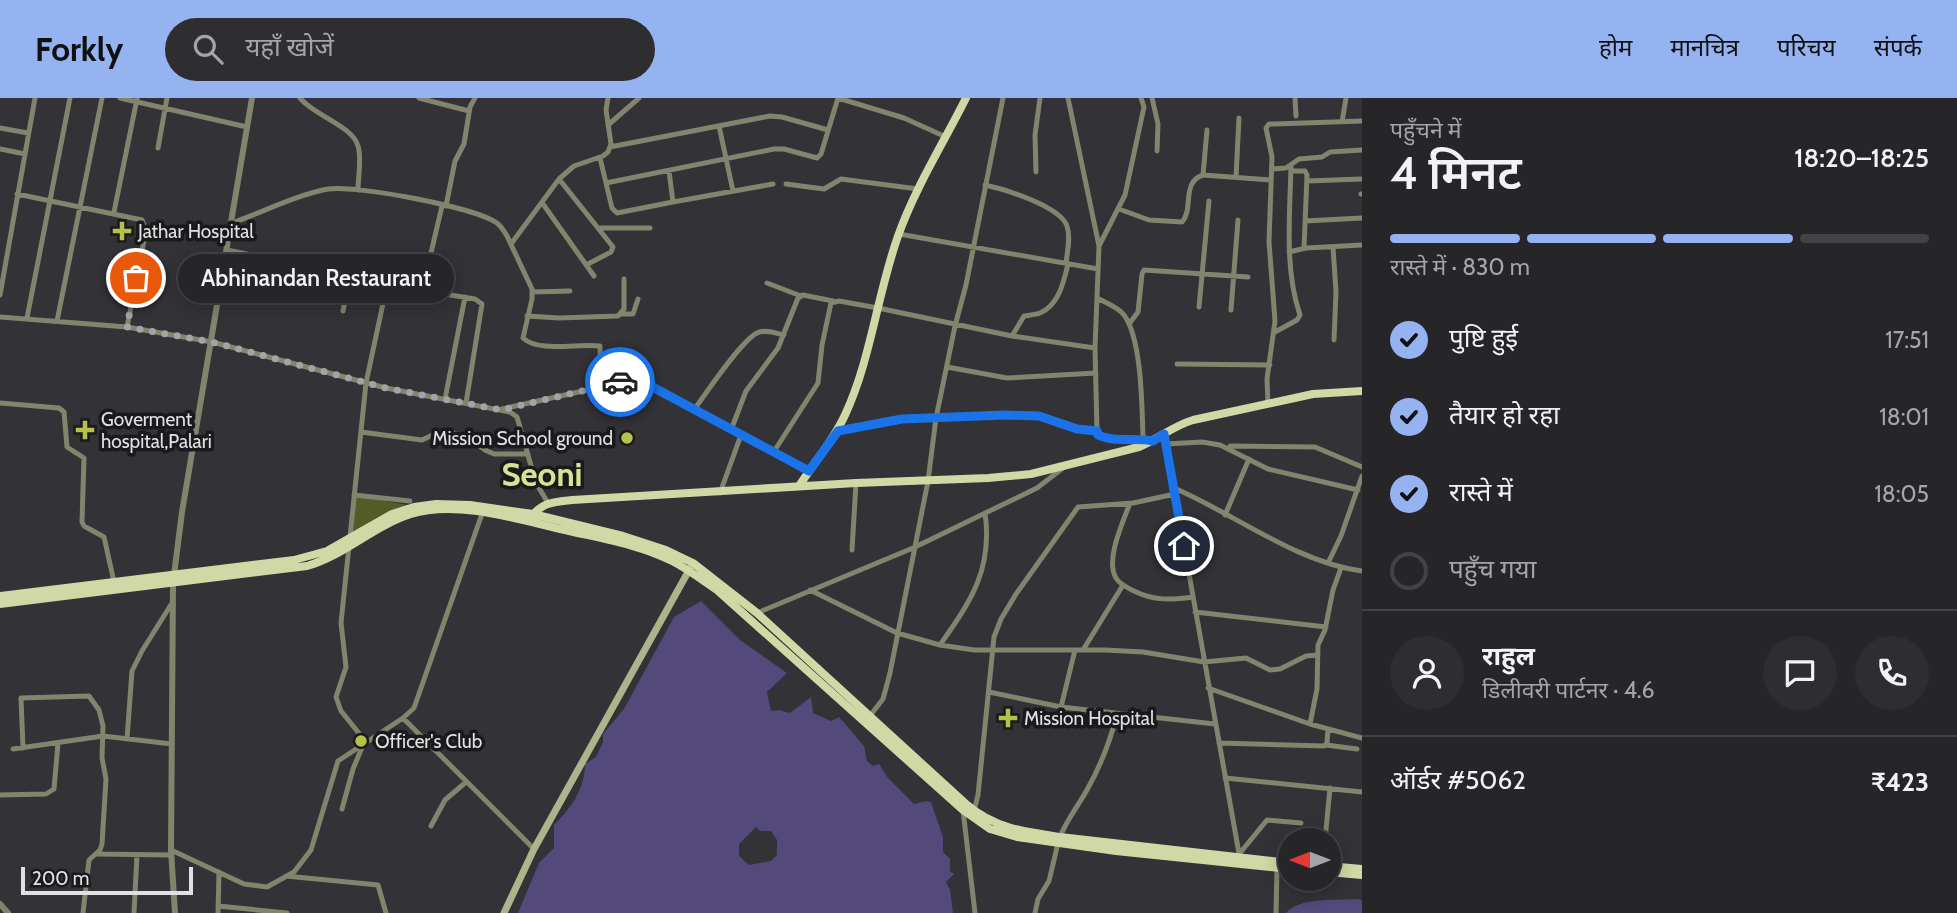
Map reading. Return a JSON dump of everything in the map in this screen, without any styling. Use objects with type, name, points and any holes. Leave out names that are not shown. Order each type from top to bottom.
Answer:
[{"type":"main road","points":[[799,486],[838,431],[857,383],[899,234],[919,189],[967,98]]},
{"type":"main road","points":[[531,518],[548,503],[856,482],[928,481],[1031,474],[1153,441],[1182,423],[1313,394],[1362,391]]},
{"type":"main road","points":[[0,596],[307,566],[414,513],[446,509],[483,510],[531,518],[641,541],[679,555],[973,814],[1000,833],[1278,862]]},
{"type":"main road","points":[[691,567],[757,613],[867,719]]},
{"type":"main road","points":[[504,913],[534,849],[691,567]]},
{"type":"main road","points":[[0,604],[114,585]]},
{"type":"main road","points":[[1240,859],[1277,868]]},
{"type":"main road","points":[[1341,867],[1362,869]]},
{"type":"main road","points":[[1341,873],[1362,875]]},
{"type":"street","points":[[0,295],[35,98]]},
{"type":"street","points":[[27,318],[70,98]]},
{"type":"street","points":[[57,321],[102,98]]},
{"type":"street","points":[[120,98],[136,99],[247,127]]},
{"type":"street","points":[[158,148],[167,98]]},
{"type":"street","points":[[175,913],[171,853],[174,579],[182,512],[252,98]]},
{"type":"street","points":[[300,98],[309,108],[340,127],[357,142],[358,190]]},
{"type":"street","points":[[419,98],[469,111]]},
{"type":"street","points":[[427,270],[455,161],[464,144],[469,111],[475,98]]},
{"type":"street","points":[[511,244],[559,179],[574,166],[600,158],[608,152],[608,98]]},
{"type":"street","points":[[608,125],[639,98]]},
{"type":"street","points":[[606,183],[779,149],[817,158],[821,154],[838,98],[904,118],[947,137]]},
{"type":"street","points":[[867,719],[883,699],[928,481],[936,418],[1003,98]]},
{"type":"street","points":[[1036,172],[1035,135],[1040,98]]},
{"type":"street","points":[[1068,98],[1099,246],[1097,431],[1098,435],[1107,438],[1153,441]]},
{"type":"street","points":[[1099,246],[1127,188],[1144,107],[1141,98]]},
{"type":"street","points":[[1152,98],[1158,124],[1157,151]]},
{"type":"street","points":[[1295,98],[1296,116]]},
{"type":"street","points":[[1342,122],[1346,98]]},
{"type":"street","points":[[114,212],[136,99]]},
{"type":"street","points":[[610,147],[777,116],[828,130]]},
{"type":"street","points":[[1236,177],[1239,118]]},
{"type":"street","points":[[1268,405],[1269,365],[1275,332],[1269,253],[1272,157],[1267,125],[1362,121]]},
{"type":"street","points":[[719,126],[733,191]]},
{"type":"street","points":[[0,128],[28,132]]},
{"type":"street","points":[[1203,176],[1207,130]]},
{"type":"street","points":[[0,149],[24,154]]},
{"type":"street","points":[[1275,332],[1297,320],[1300,315],[1295,302],[1289,252],[1291,168],[1299,159],[1322,157],[1330,152],[1362,150]]},
{"type":"street","points":[[600,158],[612,208],[617,213],[773,184]]},
{"type":"street","points":[[1272,169],[1291,168],[1305,172],[1307,181],[1304,248]]},
{"type":"street","points":[[669,171],[673,202]]},
{"type":"street","points":[[1119,209],[1149,220],[1184,221],[1191,184],[1197,177],[1272,180]]},
{"type":"street","points":[[559,179],[612,244],[612,250],[586,265]]},
{"type":"street","points":[[786,184],[824,189],[836,180],[849,179],[919,189]]},
{"type":"street","points":[[1307,181],[1362,179]]},
{"type":"street","points":[[985,185],[1018,193],[1062,217],[1068,233],[1064,282],[1056,299],[1040,313],[1024,316],[1012,336]]},
{"type":"street","points":[[232,223],[326,190],[390,194],[444,206],[497,223],[511,244],[532,292],[523,338],[529,343],[541,346],[600,346],[601,386]]},
{"type":"street","points":[[17,194],[140,218],[146,226],[127,327]]},
{"type":"street","points":[[1199,307],[1209,201]]},
{"type":"street","points":[[542,204],[594,276]]},
{"type":"street","points":[[1305,221],[1362,218]]},
{"type":"street","points":[[1231,310],[1238,220]]},
{"type":"street","points":[[600,228],[650,228]]},
{"type":"street","points":[[899,234],[1098,269]]},
{"type":"street","points":[[1289,252],[1304,248],[1362,245]]},
{"type":"street","points":[[1333,247],[1336,292],[1334,340]]},
{"type":"street","points":[[227,250],[388,282]]},
{"type":"street","points":[[365,743],[346,718],[336,697],[346,667],[341,623],[366,383],[391,266]]},
{"type":"street","points":[[1129,324],[1138,312],[1142,271],[1248,277]]},
{"type":"street","points":[[342,311],[350,274]]},
{"type":"street","points":[[621,314],[624,309],[624,279]]},
{"type":"street","points":[[767,283],[800,296],[878,308],[955,326],[1096,348]]},
{"type":"street","points":[[532,292],[570,291]]},
{"type":"street","points":[[432,292],[478,300],[483,308],[467,403]]},
{"type":"street","points":[[732,430],[746,391],[778,348],[800,296]]},
{"type":"street","points":[[445,399],[465,298]]},
{"type":"street","points":[[1097,298],[1119,310],[1129,324],[1138,368],[1143,439]]},
{"type":"street","points":[[527,316],[614,317],[633,314],[638,299]]},
{"type":"street","points":[[773,453],[818,383],[827,315],[834,301]]},
{"type":"street","points":[[0,317],[127,327],[212,342],[366,383],[510,412],[517,417],[538,489],[548,503]]},
{"type":"street","points":[[694,410],[720,373],[754,335],[766,331],[784,335]]},
{"type":"street","points":[[1177,364],[1269,365]]},
{"type":"street","points":[[947,367],[1007,378],[1096,373]]},
{"type":"street","points":[[501,410],[601,386],[637,381],[809,471]]},
{"type":"street","points":[[0,403],[60,408],[64,412],[67,447],[84,458],[82,522],[84,526],[104,537],[114,585]]},
{"type":"street","points":[[838,431],[880,422],[1026,415],[1050,419],[1077,429],[1097,431]]},
{"type":"street","points":[[361,432],[422,440],[437,433],[454,433],[470,439],[494,454],[528,454]]},
{"type":"street","points":[[1164,434],[1240,859]]},
{"type":"street","points":[[720,493],[741,435]]},
{"type":"street","points":[[1166,444],[1202,442],[1225,446],[1315,447],[1362,467]]},
{"type":"street","points":[[1225,446],[1268,469],[1358,490]]},
{"type":"street","points":[[1225,515],[1250,459]]},
{"type":"street","points":[[757,613],[913,548],[1037,488],[1064,467]]},
{"type":"street","points":[[1328,563],[1362,476]]},
{"type":"street","points":[[852,550],[856,482]]},
{"type":"street","points":[[973,814],[978,795],[992,650],[1001,619],[1073,512],[1082,506],[1130,503],[1174,491],[1328,563],[1341,568],[1362,570]]},
{"type":"street","points":[[354,495],[410,501]]},
{"type":"street","points":[[1130,503],[1113,560],[1115,577],[1123,585],[1155,599],[1193,597]]},
{"type":"street","points":[[1352,507],[1360,510]]},
{"type":"street","points":[[94,853],[171,853],[244,884],[267,887],[294,872],[311,850],[338,761],[414,708],[483,510]]},
{"type":"street","points":[[940,645],[967,606],[979,581],[988,541],[985,513]]},
{"type":"street","points":[[1310,724],[1317,689],[1319,641],[1326,627],[1331,597],[1341,568]]},
{"type":"street","points":[[1083,650],[1123,585]]},
{"type":"street","points":[[810,590],[897,633],[940,645],[974,650],[1143,652],[1204,662],[1246,658],[1266,669],[1274,670],[1306,656],[1318,654]]},
{"type":"street","points":[[127,739],[132,671],[173,602]]},
{"type":"street","points":[[1195,612],[1326,627]]},
{"type":"street","points":[[1061,707],[1075,650]]},
{"type":"street","points":[[1208,688],[1310,724],[1362,738]]},
{"type":"street","points":[[989,692],[1117,715],[1215,724]]},
{"type":"street","points":[[23,748],[20,706],[24,696],[89,696],[94,701],[102,717],[102,758],[106,779],[102,844],[100,850],[89,860],[83,913]]},
{"type":"street","points":[[1035,913],[1038,899],[1049,881],[1059,840],[1107,749],[1117,715]]},
{"type":"street","points":[[403,718],[534,849]]},
{"type":"street","points":[[1326,745],[1328,729]]},
{"type":"street","points":[[13,750],[103,736],[172,744]]},
{"type":"street","points":[[0,795],[46,794],[54,789],[58,743]]},
{"type":"street","points":[[342,809],[353,769],[365,743]]},
{"type":"street","points":[[1219,743],[1326,745],[1357,750]]},
{"type":"street","points":[[1225,778],[1362,792]]},
{"type":"street","points":[[431,826],[445,800],[467,782]]},
{"type":"street","points":[[1326,828],[1330,788]]},
{"type":"street","points":[[965,807],[975,913]]},
{"type":"street","points":[[1240,859],[1267,820],[1301,823]]},
{"type":"street","points":[[134,913],[136,855]]},
{"type":"street","points":[[1276,913],[1277,868]]},
{"type":"street","points":[[219,872],[218,909],[287,913]]},
{"type":"street","points":[[286,876],[378,885],[386,913]]},
{"type":"street","points":[[0,904],[8,913]]},
{"type":"green space","points":[[356,496],[408,505],[351,537]]},
{"type":"shaded area","points":[[701,601],[740,640],[787,673],[767,692],[771,711],[790,713],[811,697],[813,713],[831,721],[839,717],[864,746],[867,761],[873,766],[879,764],[888,778],[914,804],[931,802],[943,837],[943,852],[950,859],[950,871],[954,874],[946,882],[950,890],[953,913],[518,913],[539,863],[554,848],[554,825],[576,797],[583,782],[585,764],[596,757],[603,742],[603,734],[624,709],[674,617]],"holes":[[[756,827],[760,831],[771,831],[777,840],[777,855],[771,861],[749,865],[739,856],[739,844]]]},
{"type":"shaded area","points":[[1320,900],[1362,901],[1362,913],[1286,913],[1301,904]]},
{"type":"way so far","points":[[136,278],[127,327],[212,342],[386,388],[501,410],[620,382]]},
{"type":"place","name":"Jathar Hospital","points":[[122,231]]},
{"type":"place","name":"Abhinandan Restaurant","points":[[136,278]]},
{"type":"place","name":"Goverment hospital,Palari","points":[[85,430]]},
{"type":"place","name":"Mission School ground","points":[[627,438]]},
{"type":"place","name":"Mission Hospital","points":[[1008,718]]},
{"type":"place","name":"Officer's Club","points":[[361,741]]},
{"type":"district","name":"Seoni","points":[[542,474]]},
{"type":"route","points":[[620,382],[637,381],[649,385],[809,471],[838,431],[902,419],[1026,415],[1039,416],[1081,430],[1097,431],[1098,435],[1107,438],[1153,441],[1164,434],[1184,546]]}]
